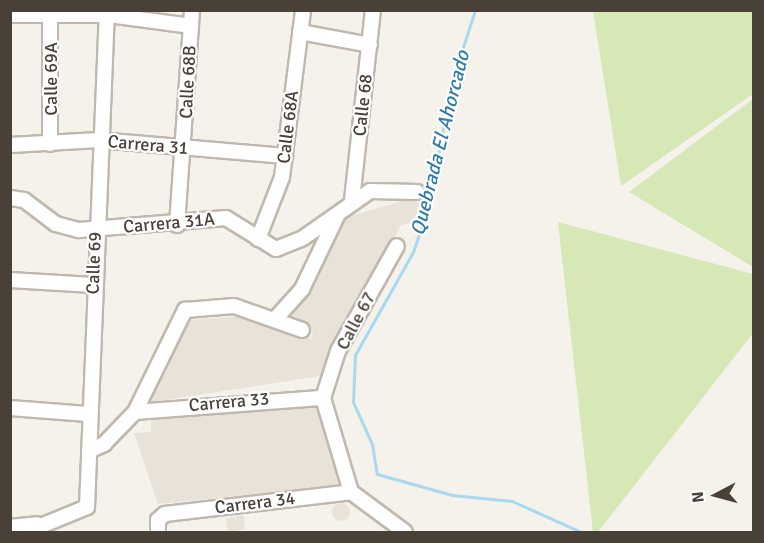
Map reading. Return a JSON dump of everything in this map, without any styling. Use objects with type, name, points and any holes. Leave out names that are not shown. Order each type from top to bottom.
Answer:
[{"type":"street","name":"Calle 68B","points":[[177,225],[192,10]]},
{"type":"street","name":"Calle 68A","points":[[258,239],[277,198],[285,156],[303,10]]},
{"type":"street","name":"Calle 68","points":[[352,200],[373,10]]},
{"type":"street","name":"Calle 69A","points":[[50,13],[50,144]]},
{"type":"street","points":[[10,15],[107,13],[191,26]]},
{"type":"street","name":"Calle 69","points":[[39,523],[82,513],[89,451],[88,414],[95,228],[107,13]]},
{"type":"street","points":[[300,32],[370,45]]},
{"type":"street","name":"Carrera 31","points":[[10,146],[99,140],[285,156]]},
{"type":"street","name":"Carrera 31A","points":[[10,198],[24,200],[67,229],[177,225],[226,218],[276,249],[287,247],[352,200],[382,189],[417,192]]},
{"type":"street","points":[[277,317],[302,289],[339,211]]},
{"type":"street","name":"Calle 67","points":[[323,398],[338,351],[397,246]]},
{"type":"street","points":[[10,280],[93,285]]},
{"type":"street","points":[[89,451],[104,444],[135,411],[185,310],[234,306],[277,317],[302,330]]},
{"type":"street","points":[[323,398],[351,492],[385,522],[405,532]]},
{"type":"street","name":"Carrera 33","points":[[135,411],[323,398]]},
{"type":"street","points":[[10,408],[88,414]]},
{"type":"street","name":"Carrera 34","points":[[158,532],[160,518],[351,492]]},
{"type":"street","points":[[375,532],[385,522]]},
{"type":"street","points":[[10,527],[39,523]]},
{"type":"street","points":[[26,532],[39,523]]},
{"type":"shaded area","points":[[412,198],[421,204],[415,222],[401,225],[321,376],[145,403],[189,320],[249,316],[311,339],[313,333],[288,321],[344,218]]},
{"type":"shaded area","points":[[322,403],[343,485],[158,504],[134,433],[151,432],[151,418]]},
{"type":"shaded area","points":[[337,503],[345,503],[350,508],[348,519],[337,521],[332,516],[332,508]]},
{"type":"shaded area","points":[[236,516],[244,516],[245,529],[228,532],[226,518],[235,517],[236,524]]},
{"type":"green space","points":[[593,11],[753,11],[753,94],[621,186]]},
{"type":"green space","points":[[753,99],[753,267],[629,192]]},
{"type":"green space","points":[[558,222],[753,274],[753,333],[598,532],[593,532]]},
{"type":"waterway","name":"Quebrada El Ahorcado","points":[[475,10],[453,78],[427,211],[413,252],[355,355],[353,402],[372,444],[377,474],[452,495],[512,501],[581,532]]}]
